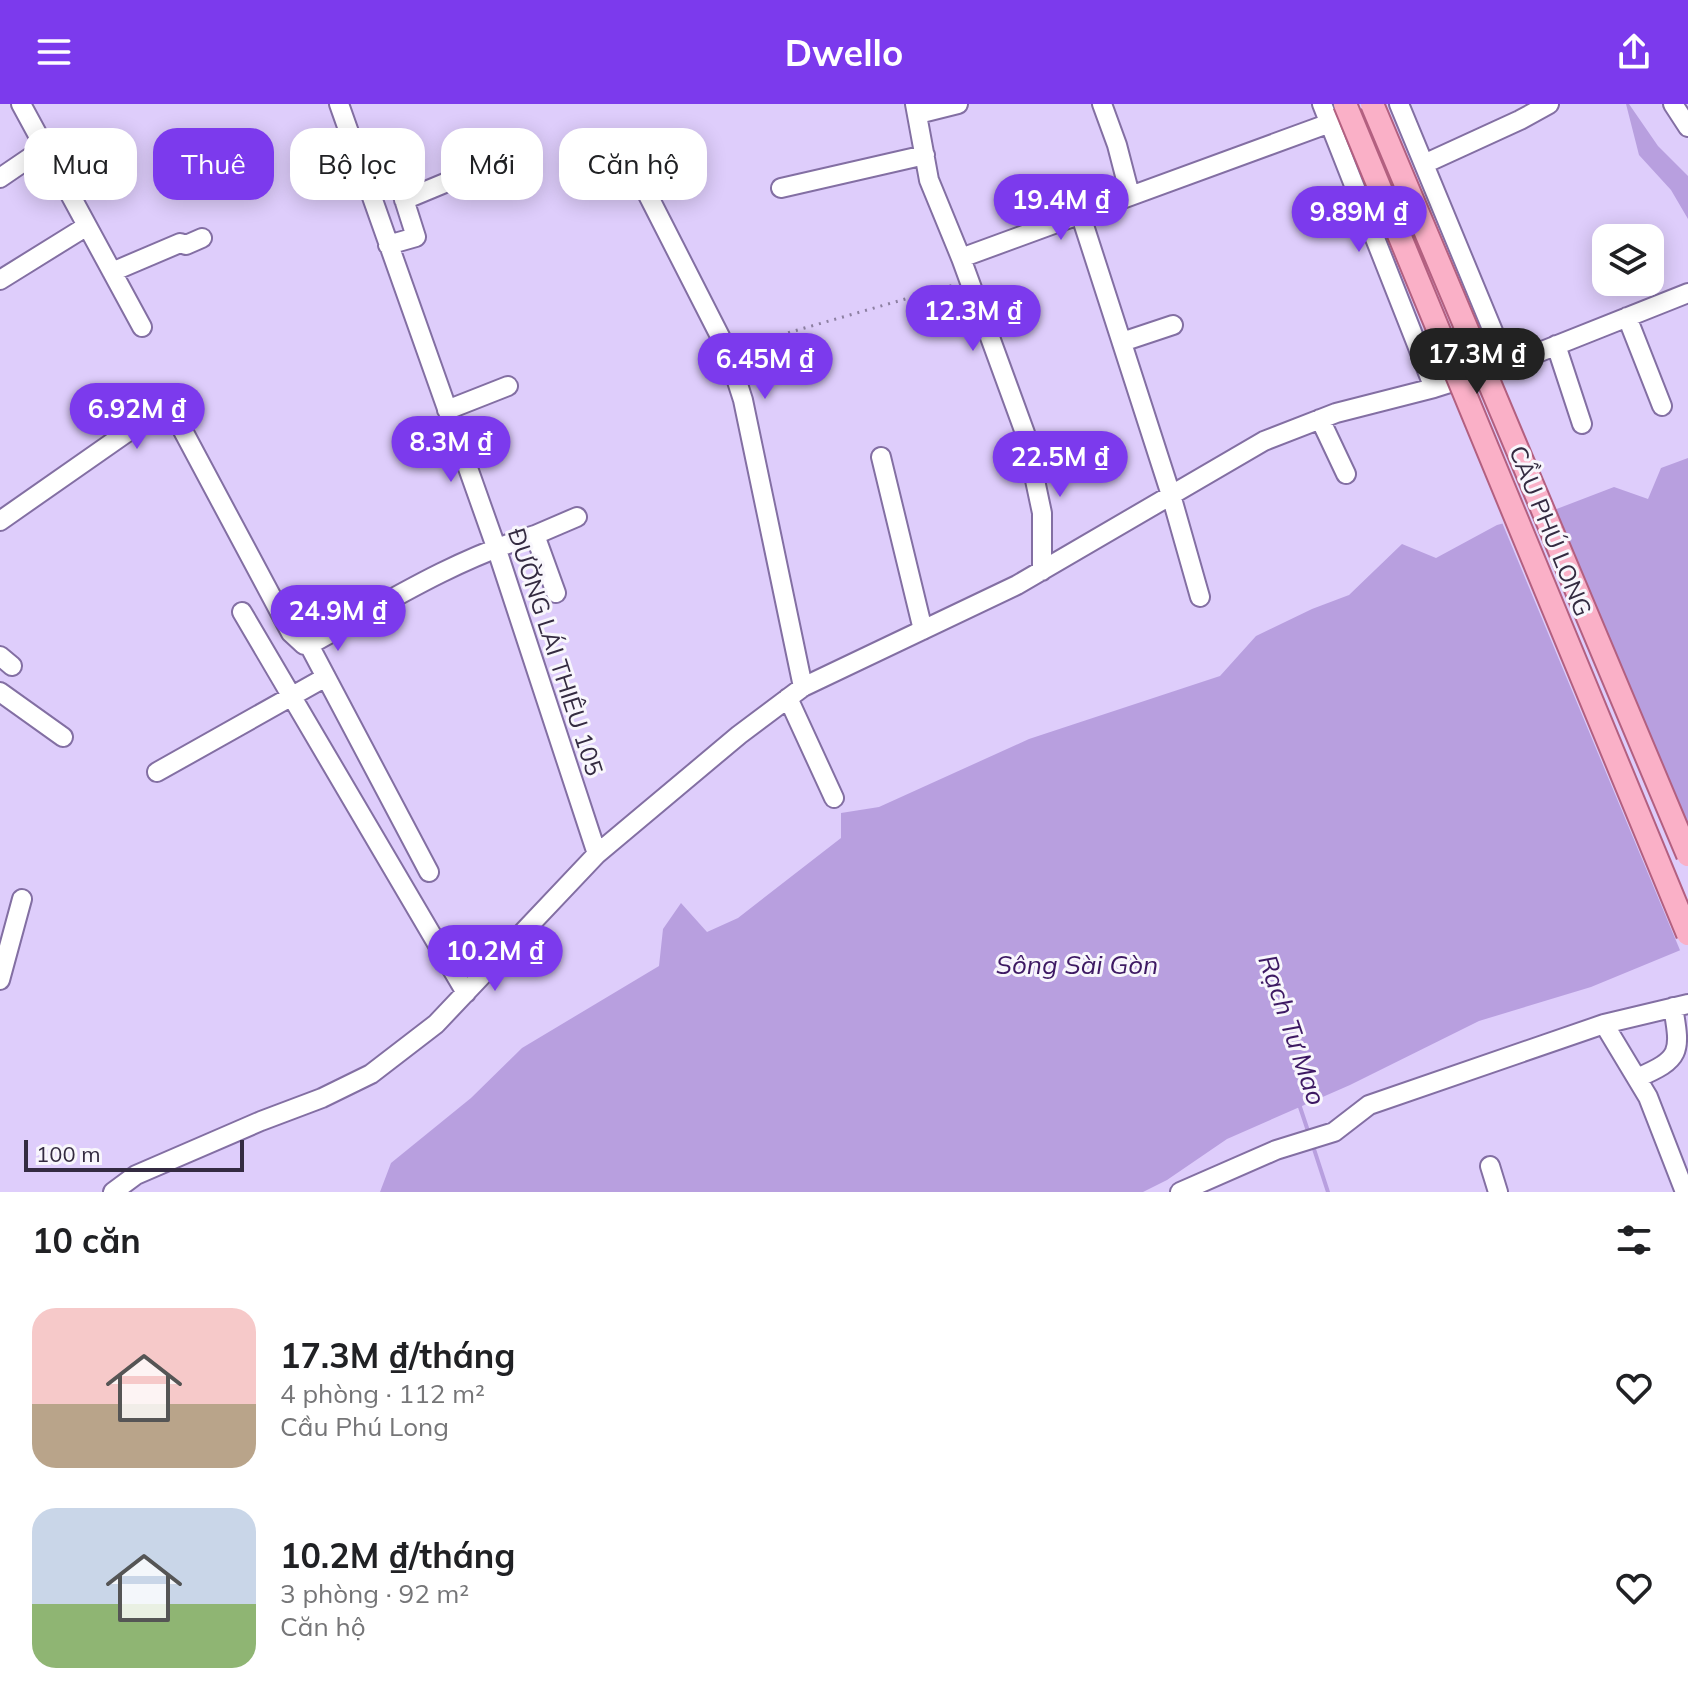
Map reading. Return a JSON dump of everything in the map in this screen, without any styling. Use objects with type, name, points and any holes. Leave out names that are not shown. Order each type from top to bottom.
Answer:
[{"type":"main road","name":"CẦU PHÚ LONG","points":[[1345,104],[1688,934]]},
{"type":"main road","name":"CẦU PHÚ LONG","points":[[1372,104],[1688,855]]},
{"type":"street","points":[[21,104],[34,128]]},
{"type":"street","name":"ĐƯỜNG LÁI THIÊU 105","points":[[339,104],[388,245],[454,408],[496,547],[597,854]]},
{"type":"street","points":[[958,104],[916,109],[929,180],[1025,433],[1042,513],[1042,571]]},
{"type":"street","points":[[1102,104],[1130,195]]},
{"type":"street","points":[[1322,104],[1434,388]]},
{"type":"street","points":[[1399,104],[1507,365]]},
{"type":"street","points":[[1424,164],[1549,104]]},
{"type":"street","points":[[1673,104],[1688,127]]},
{"type":"street","points":[[961,258],[1330,123]]},
{"type":"street","points":[[781,188],[925,155]]},
{"type":"street","points":[[0,178],[24,162]]},
{"type":"street","points":[[73,200],[142,327]]},
{"type":"street","points":[[388,245],[416,237],[404,200]]},
{"type":"street","points":[[650,200],[727,350],[743,400],[795,692],[834,798]]},
{"type":"street","points":[[1080,213],[1171,495],[1200,597]]},
{"type":"street","points":[[0,280],[87,226]]},
{"type":"street","points":[[112,272],[180,243],[186,245],[202,238]]},
{"type":"street","points":[[113,1192],[136,1175],[322,1098],[371,1074],[436,1024],[597,854],[795,692],[1017,585],[1264,441],[1320,419],[1507,365],[1688,293]]},
{"type":"street","points":[[1627,317],[1662,406]]},
{"type":"street","points":[[1122,342],[1173,325]]},
{"type":"street","points":[[1556,345],[1582,424]]},
{"type":"street","points":[[454,408],[508,386]]},
{"type":"street","points":[[0,521],[146,419],[162,415],[173,419],[181,427],[291,633],[300,643],[309,645],[400,593],[496,547],[577,517]]},
{"type":"street","points":[[1320,419],[1346,474]]},
{"type":"street","points":[[881,457],[923,630]]},
{"type":"street","points":[[535,535],[556,593]]},
{"type":"street","points":[[242,612],[308,686],[429,872]]},
{"type":"street","points":[[309,645],[308,686],[466,993]]},
{"type":"street","points":[[157,772],[308,686]]},
{"type":"street","points":[[0,692],[63,737]]},
{"type":"street","points":[[0,980],[22,899]]},
{"type":"street","points":[[1180,1192],[1276,1150],[1334,1132],[1369,1105],[1604,1024],[1681,1005],[1679,1041],[1673,1057],[1661,1068],[1637,1078]]},
{"type":"street","points":[[1604,1024],[1648,1097],[1685,1192]]},
{"type":"street","points":[[1490,1166],[1498,1192]]},
{"type":"path","points":[[727,350],[969,280]]},
{"type":"water","points":[[1626,104],[1658,146],[1688,176],[1688,219],[1671,190],[1639,155]]},
{"type":"water","name":"Sông Sài Gòn","points":[[1688,458],[1688,947],[1591,987],[1479,1021],[1350,1085],[1227,1139],[1167,1180],[1143,1192],[380,1192],[391,1163],[471,1098],[522,1048],[659,966],[663,929],[681,903],[707,932],[738,918],[841,838],[841,813],[879,807],[1029,739],[1220,676],[1256,636],[1349,595],[1402,544],[1436,558],[1497,525],[1554,510],[1614,487],[1648,499],[1661,468]]},
{"type":"pier","points":[[1553,506],[1688,829],[1688,952],[1682,955],[1501,520]]},
{"type":"waterway","name":"Rạch Tư Mao","points":[[1299,1104],[1309,1134]]},
{"type":"waterway","name":"Rạch Tư Mao","points":[[1313,1146],[1328,1192]]}]
